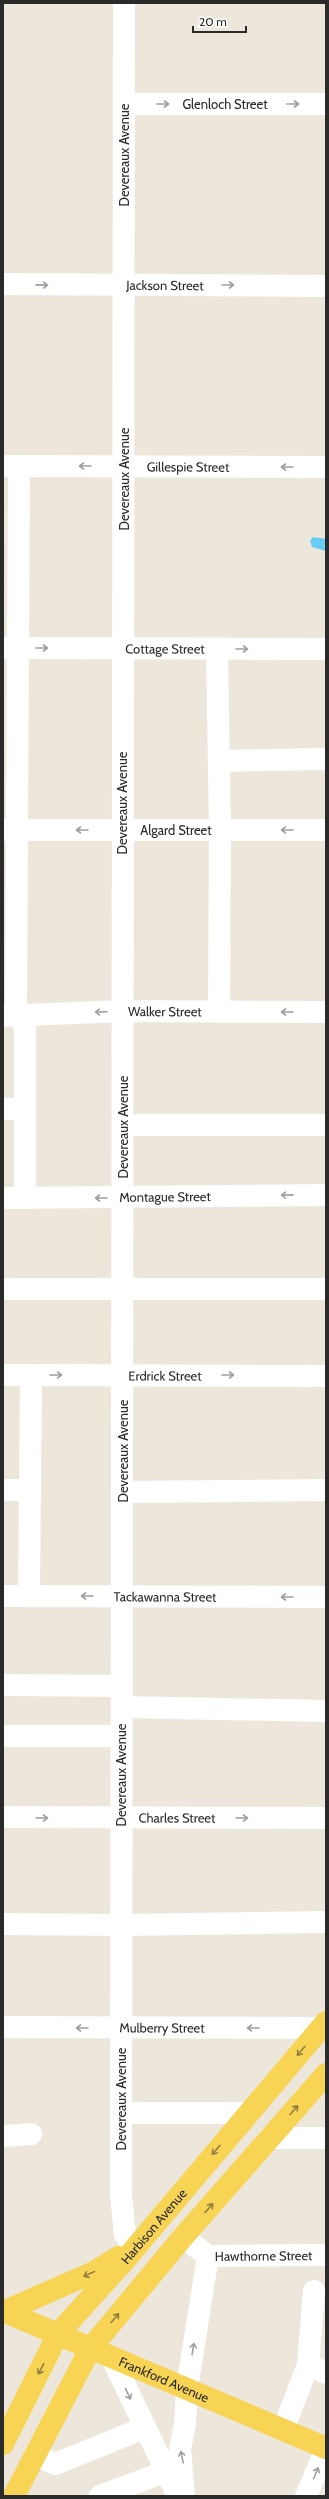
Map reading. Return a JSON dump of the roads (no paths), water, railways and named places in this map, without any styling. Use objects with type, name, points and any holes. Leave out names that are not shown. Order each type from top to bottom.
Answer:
[{"type":"main road","name":"Harbison Avenue","points":[[3,2444],[58,2334],[323,2025]]},
{"type":"main road","points":[[14,2496],[90,2349],[183,2237],[326,2074]]},
{"type":"main road","points":[[4,2311],[94,2272],[134,2247]]},
{"type":"main road","name":"Frankford Avenue","points":[[4,2311],[90,2349],[187,2388],[326,2449]]},
{"type":"street","name":"Devereaux Avenue","points":[[124,3],[124,648],[122,830],[124,1198],[121,1736],[121,2195],[125,2235],[134,2247]]},
{"type":"street","name":"Glenloch Street","points":[[124,104],[326,104]]},
{"type":"street","name":"Jackson Street","points":[[3,284],[326,286]]},
{"type":"street","name":"Gillespie Street","points":[[11,466],[326,467]]},
{"type":"street","points":[[11,466],[10,923],[16,1004],[12,1016],[25,1028],[25,1198]]},
{"type":"street","name":"Cottage Street","points":[[11,648],[326,649]]},
{"type":"street","points":[[216,649],[220,830],[219,1012]]},
{"type":"street","points":[[219,761],[326,759]]},
{"type":"street","name":"Algard Street","points":[[10,830],[326,830]]},
{"type":"street","name":"Walker Street","points":[[12,1016],[122,1011],[326,1012]]},
{"type":"street","points":[[3,1109],[25,1109]]},
{"type":"street","points":[[123,1125],[326,1126]]},
{"type":"street","name":"Montague Street","points":[[3,1198],[326,1195]]},
{"type":"street","points":[[3,1289],[326,1289]]},
{"type":"street","name":"Erdrick Street","points":[[3,1375],[326,1376]]},
{"type":"street","points":[[29,1596],[31,1375]]},
{"type":"street","points":[[3,1490],[30,1490]]},
{"type":"street","points":[[122,1492],[326,1490]]},
{"type":"street","name":"Tackawanna Street","points":[[3,1596],[326,1598]]},
{"type":"street","points":[[3,1685],[122,1686]]},
{"type":"street","points":[[122,1707],[326,1711]]},
{"type":"street","points":[[3,1736],[121,1736]]},
{"type":"street","name":"Charles Street","points":[[3,1817],[326,1818]]},
{"type":"street","points":[[3,1924],[122,1925],[326,1922]]},
{"type":"street","name":"Mulberry Street","points":[[3,2027],[121,2028],[323,2025]]},
{"type":"street","points":[[121,2113],[248,2113]]},
{"type":"street","points":[[3,2136],[30,2134]]},
{"type":"street","points":[[269,2138],[326,2138]]},
{"type":"street","name":"Hawthorne Street","points":[[183,2237],[208,2256],[326,2255]]},
{"type":"street","points":[[184,2496],[180,2449],[185,2424],[187,2388],[208,2256]]},
{"type":"street","points":[[283,2430],[317,2369],[314,2291]]},
{"type":"street","points":[[112,2358],[144,2428],[167,2471],[178,2496]]},
{"type":"street","points":[[35,2455],[55,2464],[144,2428]]},
{"type":"street","points":[[306,2496],[326,2449]]},
{"type":"street","points":[[100,2496],[167,2471]]},
{"type":"water","points":[[313,537],[326,539],[326,551],[312,547],[310,541]]}]
